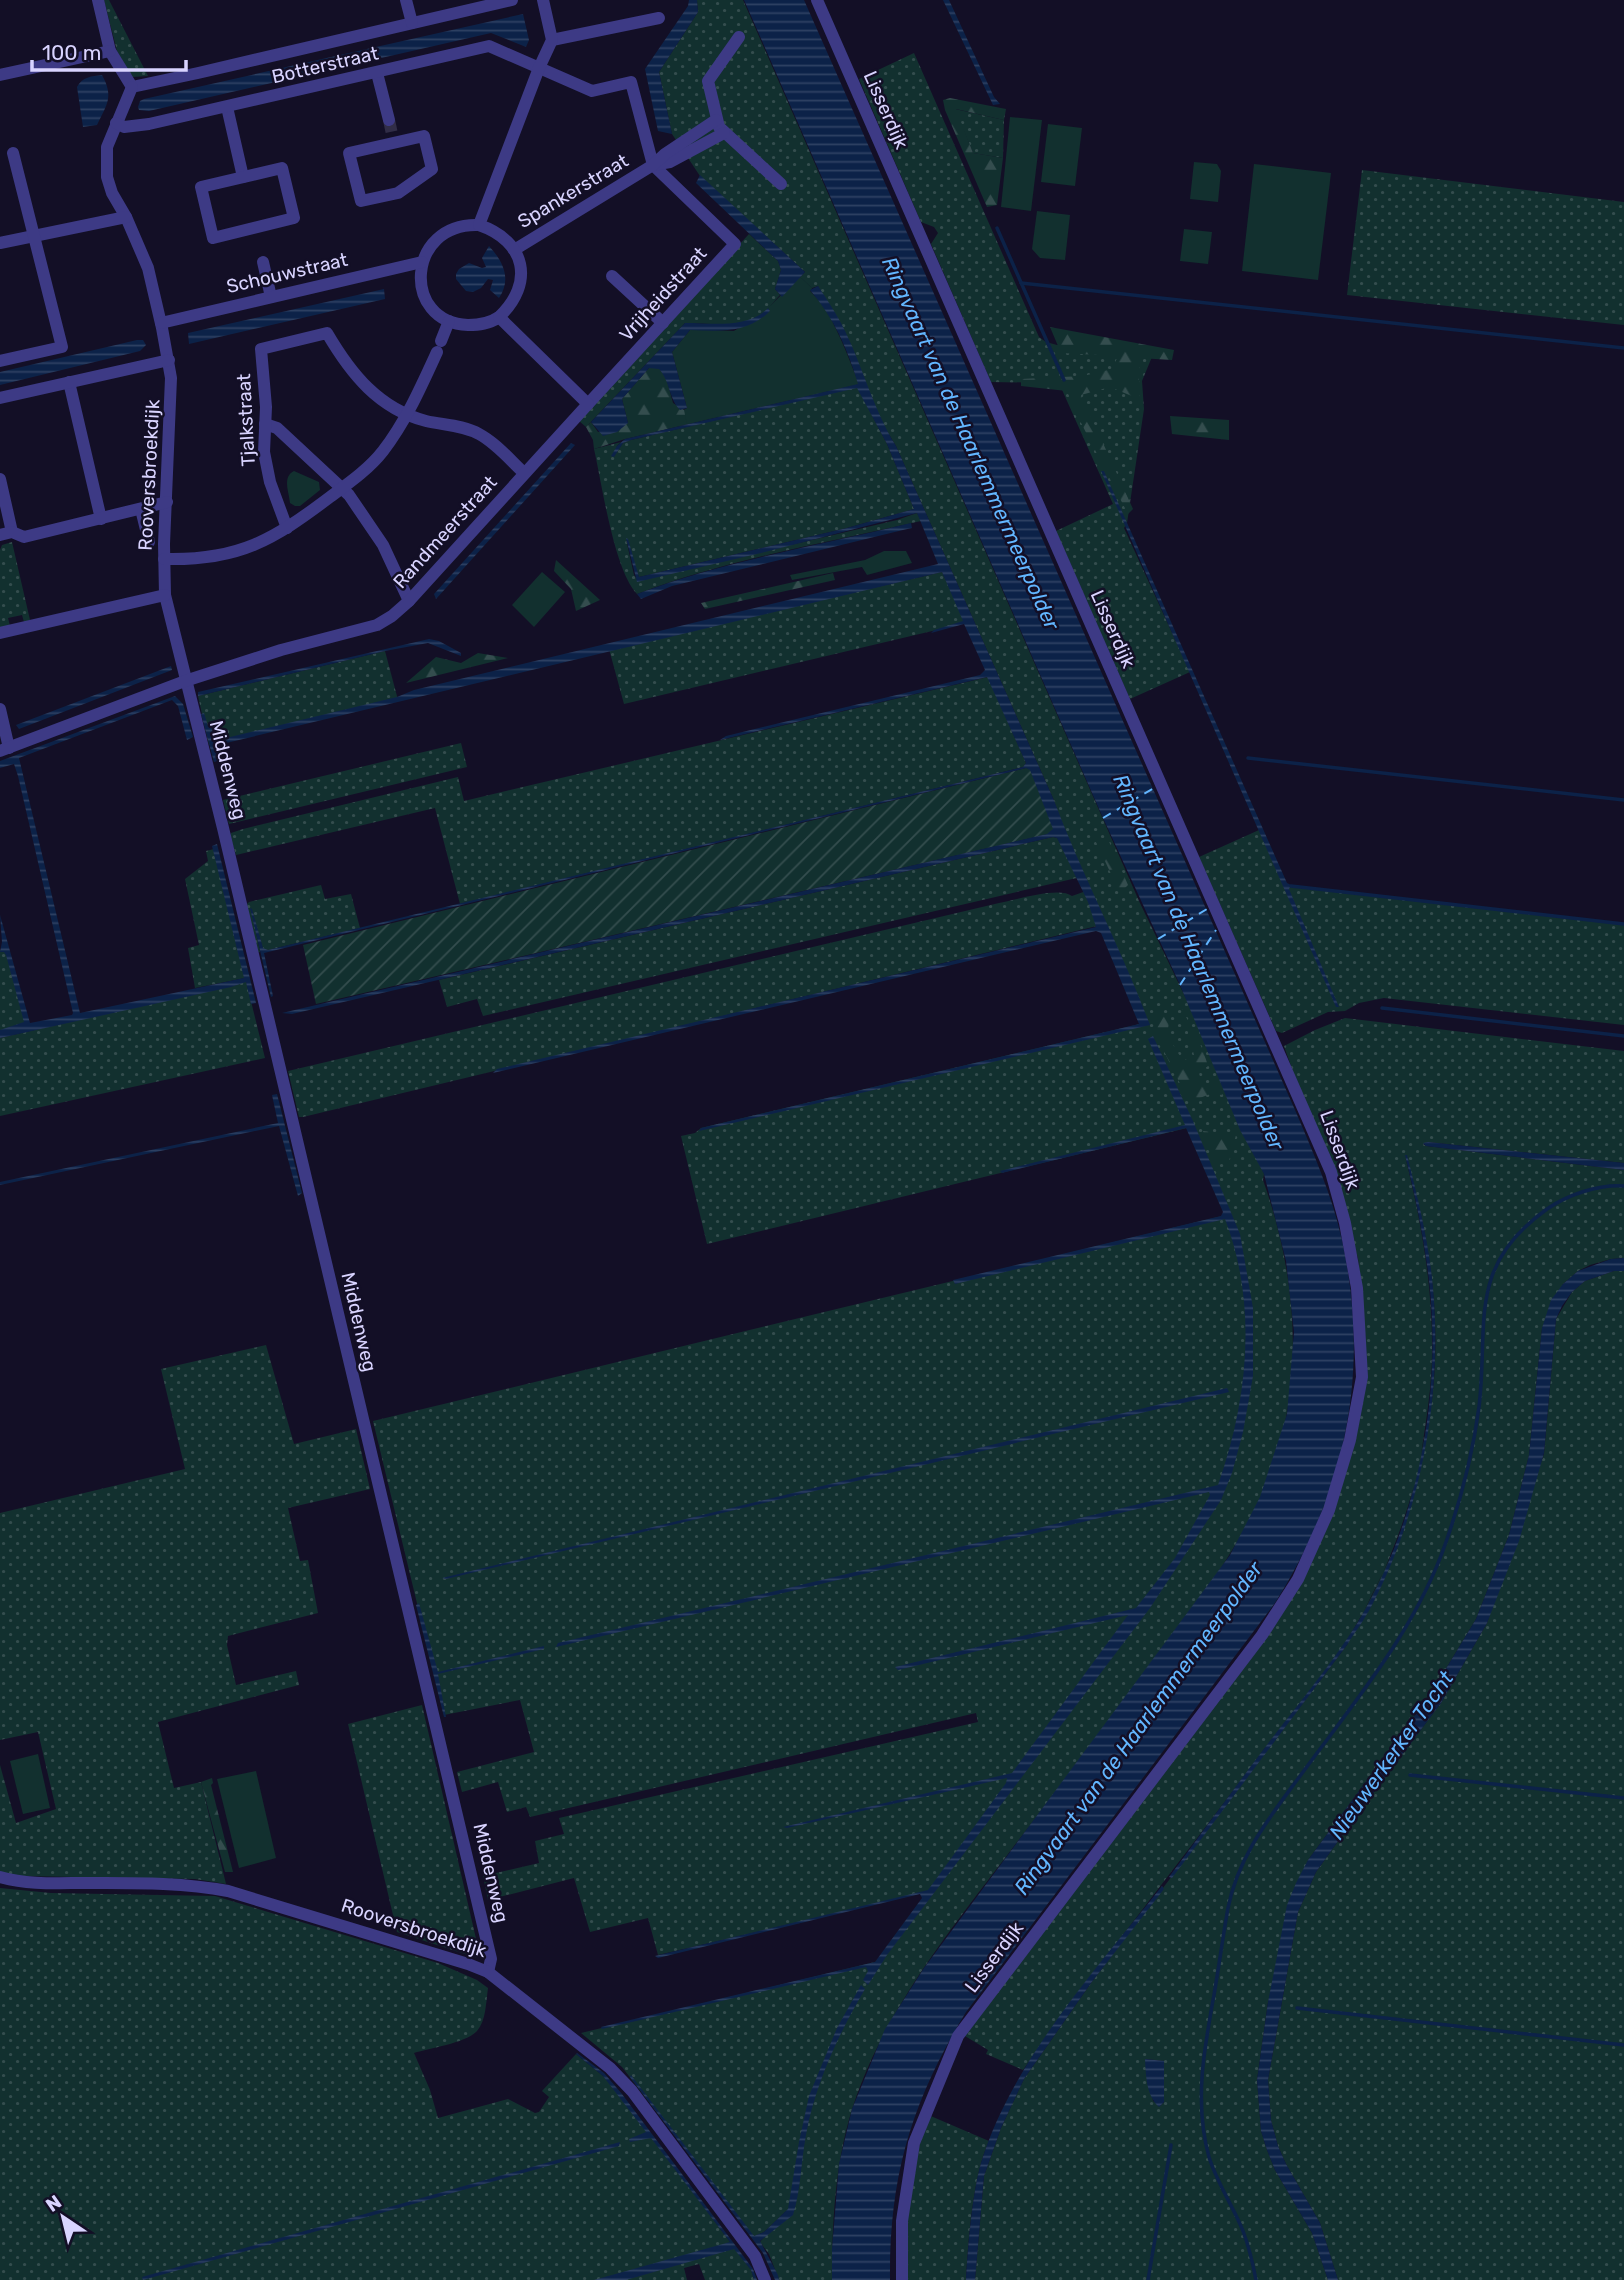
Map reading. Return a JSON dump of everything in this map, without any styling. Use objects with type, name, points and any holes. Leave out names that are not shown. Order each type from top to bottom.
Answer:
[{"type":"street","points":[[98,0],[110,51],[132,87],[512,0]]},
{"type":"street","points":[[406,0],[412,23]]},
{"type":"street","points":[[479,225],[552,40],[543,0]]},
{"type":"street","name":"Lisserdijk","points":[[817,0],[1331,1172],[1345,1223],[1357,1288],[1362,1377],[1350,1440],[1329,1510],[1298,1579],[1262,1635],[958,2036],[914,2143],[902,2221],[902,2280]]},
{"type":"street","points":[[552,40],[659,18]]},
{"type":"street","points":[[739,37],[708,81],[716,120],[724,133],[781,184]]},
{"type":"street","name":"Botterstraat","points":[[116,123],[124,127],[149,124],[489,46],[539,68]]},
{"type":"street","points":[[0,75],[110,51]]},
{"type":"street","points":[[539,68],[592,91],[631,82],[653,165]]},
{"type":"street","points":[[377,73],[389,120]]},
{"type":"street","name":"Rooversbroekdijk","points":[[132,87],[107,147],[107,177],[111,193],[126,217],[148,268],[169,360],[172,399],[164,559],[165,595],[185,681]]},
{"type":"street","points":[[227,107],[243,177]]},
{"type":"street","name":"Spankerstraat","points":[[514,250],[653,165],[716,120]]},
{"type":"street","name":"Spankerstraat","points":[[653,165],[670,162],[724,133]]},
{"type":"street","points":[[424,136],[432,169],[398,193],[361,201],[349,153],[393,138],[424,136]]},
{"type":"street","points":[[0,361],[62,347],[13,153]]},
{"type":"street","name":"Vrijheidstraat","points":[[588,404],[734,244],[653,165]]},
{"type":"street","points":[[282,168],[294,218],[213,237],[201,187],[243,177],[282,168]]},
{"type":"street","points":[[0,243],[126,217]]},
{"type":"street","points":[[479,225],[495,231],[509,242],[514,250],[521,266],[520,288],[513,304],[499,317],[479,325],[458,325],[441,317],[422,292],[422,261],[433,241],[451,229],[479,225]]},
{"type":"street","name":"Schouwstraat","points":[[161,323],[422,261]]},
{"type":"street","points":[[263,262],[271,297]]},
{"type":"street","points":[[612,276],[663,323]]},
{"type":"street","points":[[499,317],[588,404]]},
{"type":"street","points":[[164,559],[211,558],[264,542],[343,488],[381,454],[407,415],[449,321]]},
{"type":"street","name":"Tjalkstraat","points":[[287,528],[268,476],[264,452],[266,407],[261,349],[327,333],[346,365],[363,385],[407,415]]},
{"type":"street","points":[[0,398],[169,360]]},
{"type":"street","points":[[69,382],[101,519]]},
{"type":"street","name":"Randmeerstraat","points":[[185,681],[281,650],[377,625],[392,616],[409,601],[588,404]]},
{"type":"street","points":[[407,415],[436,424],[470,429],[482,435],[524,473]]},
{"type":"street","points":[[265,424],[277,428],[343,488],[383,545],[409,601]]},
{"type":"street","points":[[0,479],[6,534],[24,537],[167,502]]},
{"type":"street","points":[[141,509],[149,542]]},
{"type":"street","points":[[0,633],[165,595]]},
{"type":"street","points":[[0,709],[5,749],[185,681]]},
{"type":"street","name":"Middenweg","points":[[185,681],[223,828],[430,1697],[491,1959],[488,1972]]},
{"type":"street","name":"Rooversbroekdijk","points":[[0,1877],[24,1884],[203,1886],[274,1903],[488,1972],[610,2068],[632,2091],[755,2256],[765,2280]]},
{"type":"green space","points":[[104,0],[109,0],[148,76],[132,77],[117,51]]},
{"type":"green space","points":[[697,0],[743,0],[1139,901],[1190,1007],[1264,1174],[1263,1180],[1273,1211],[1287,1275],[1293,1339],[1292,1372],[1282,1436],[1273,1467],[1247,1525],[1195,1606],[928,1962],[875,2052],[853,2108],[841,2156],[833,2230],[832,2280],[779,2280],[769,2254],[760,2242],[788,2209],[764,2232],[753,2237],[622,2067],[581,2033],[879,1961],[931,1891],[658,1955],[648,1918],[590,1932],[574,1878],[488,1900],[483,1876],[539,1863],[535,1841],[564,1834],[559,1818],[978,1722],[976,1713],[530,1817],[526,1807],[507,1812],[498,1782],[462,1792],[457,1772],[534,1752],[520,1700],[444,1715],[373,1421],[1226,1215],[1207,1167],[1187,1128],[707,1244],[681,1136],[695,1133],[701,1128],[1144,1023],[1101,925],[303,1117],[299,1117],[288,1071],[1026,897],[1058,892],[1072,896],[1086,891],[1053,798],[896,446],[818,286],[812,288],[800,277],[805,272],[700,176],[672,134],[659,72],[698,12]]},
{"type":"green space","points":[[914,53],[1039,337],[1057,345],[1154,352],[1142,381],[1144,409],[1127,523],[1124,528],[1190,672],[1130,699],[1056,531],[1113,504],[1059,383],[991,382],[931,244],[938,233],[934,227],[921,222],[859,79]]},
{"type":"green space","points":[[950,98],[1006,109],[1004,120],[956,109],[973,153],[1003,158],[997,205],[987,207],[945,110],[943,100]]},
{"type":"green space","points":[[955,109],[1004,120],[1003,158],[973,153]]},
{"type":"green space","points":[[1010,117],[1042,120],[1031,211],[1001,207]]},
{"type":"green space","points":[[1048,124],[1082,128],[1075,186],[1041,182]]},
{"type":"green space","points":[[1194,162],[1217,164],[1221,171],[1218,202],[1190,199]]},
{"type":"green space","points":[[1254,164],[1331,173],[1318,280],[1242,271]]},
{"type":"green space","points":[[1362,170],[1624,202],[1624,325],[1347,295]]},
{"type":"green space","points":[[1037,211],[1070,215],[1065,260],[1040,258],[1032,249]]},
{"type":"green space","points":[[1184,229],[1212,232],[1208,264],[1180,261]]},
{"type":"green space","points":[[749,234],[778,261],[781,270],[775,289],[780,295],[769,308],[761,315],[744,322],[685,323],[586,427],[578,420]]},
{"type":"green space","points":[[800,277],[827,309],[859,384],[625,439],[594,449],[593,440],[586,427],[591,422],[598,432],[628,423],[622,399],[649,368],[659,368],[666,377],[673,403],[684,410],[687,409],[685,395],[690,330],[734,331],[770,311],[768,308]]},
{"type":"green space","points":[[800,277],[812,288],[810,291],[833,324],[859,384],[687,424],[684,410],[687,408],[672,352],[690,330],[734,331],[770,311],[768,308]]},
{"type":"green space","points":[[1050,327],[1174,350],[1172,360],[1139,358],[1139,399],[1110,387],[1081,395],[1133,509],[1128,514],[1067,391],[1021,386],[1021,379],[1083,376],[1112,369],[1118,356],[1061,353]]},
{"type":"green space","points":[[857,387],[887,444],[914,509],[847,528],[639,577],[626,539],[634,575],[638,581],[917,513],[921,521],[742,561],[637,594],[629,582],[615,547],[594,449],[621,442],[614,456],[623,443],[631,440]]},
{"type":"green space","points":[[1170,416],[1229,420],[1229,440],[1172,434]]},
{"type":"green space","points":[[294,471],[319,482],[320,490],[300,506],[290,503],[287,481]]},
{"type":"green space","points":[[12,542],[30,620],[24,622],[22,615],[8,618],[10,626],[0,628],[0,550],[2,545]]},
{"type":"green space","points":[[884,551],[906,551],[912,563],[867,575],[862,567],[792,580],[790,575],[865,560]]},
{"type":"green space","points":[[556,560],[600,600],[576,611],[571,589],[554,571]]},
{"type":"green space","points":[[542,572],[565,592],[534,627],[512,605]]},
{"type":"green space","points":[[942,572],[966,623],[624,704],[609,649]]},
{"type":"green space","points":[[833,573],[835,580],[705,609],[701,603]]},
{"type":"green space","points":[[385,651],[398,700],[209,745],[198,696]]},
{"type":"green space","points":[[478,653],[508,658],[406,683],[436,657],[461,663]]},
{"type":"green space","points":[[988,677],[1026,763],[1023,767],[460,904],[435,808],[236,855],[230,836],[231,833],[243,829],[458,777],[464,801]]},
{"type":"green space","points":[[461,743],[467,767],[229,824],[223,800]]},
{"type":"green space","points":[[1030,769],[1054,829],[1048,834],[316,1004],[303,945]]},
{"type":"green space","points":[[1259,830],[1285,887],[1288,888],[1291,886],[1624,924],[1624,1025],[1384,998],[1359,1003],[1345,1011],[1328,1012],[1282,1033],[1276,1031],[1199,857]]},
{"type":"green space","points":[[1107,837],[1128,885],[1120,893],[1096,842]]},
{"type":"green space","points":[[1057,838],[1081,877],[483,1016],[477,999],[447,1007],[439,980]]},
{"type":"green space","points":[[214,849],[245,978],[195,988],[188,948],[199,945],[185,879],[208,861],[206,851]]},
{"type":"green space","points":[[321,885],[325,899],[351,894],[360,928],[268,950],[263,949],[251,908],[260,952],[255,953],[245,906],[249,902]]},
{"type":"green space","points":[[6,949],[26,1025],[0,1035],[0,950]]},
{"type":"green space","points":[[246,981],[265,1058],[0,1116],[0,1038]]},
{"type":"green space","points":[[1182,1009],[1208,1066],[1199,1073],[1202,1085],[1218,1085],[1222,1095],[1213,1093],[1189,1102],[1154,1031],[1154,1021],[1160,1012],[1170,1016],[1167,1035],[1183,1061],[1194,1055]]},
{"type":"green space","points":[[1345,1018],[1624,1051],[1624,1163],[1428,1142],[1423,1144],[1624,1170],[1624,1258],[1590,1265],[1563,1284],[1542,1328],[1529,1455],[1509,1535],[1476,1619],[1430,1695],[1308,1860],[1268,2002],[1257,2080],[1261,2131],[1267,2150],[1275,2170],[1312,2233],[1328,2280],[975,2280],[984,2176],[1001,2128],[1024,2079],[1091,1983],[1347,1645],[1364,1610],[1334,1659],[1023,2070],[986,2054],[988,2050],[965,2036],[1300,1581],[1365,1373],[1366,1344],[1358,1258],[1284,1046]],"holes":[[[1405,1156],[1427,1243],[1434,1302],[1433,1391],[1421,1455],[1431,1378],[1432,1328],[1421,1229]],[[1414,1486],[1403,1532],[1383,1572],[1400,1531]],[[1146,2059],[1164,2061],[1164,2102],[1160,2106],[1153,2101]]]},
{"type":"green space","points":[[1203,1131],[1236,1135],[1229,1161],[1214,1164]]},
{"type":"green space","points":[[1614,1271],[1624,1271],[1624,2280],[1338,2280],[1320,2223],[1286,2164],[1271,2120],[1268,2080],[1298,1912],[1316,1872],[1441,1703],[1487,1623],[1544,1454],[1556,1319],[1572,1292],[1585,1281]]},
{"type":"green space","points":[[266,1345],[294,1444],[356,1429],[370,1489],[288,1508],[300,1561],[308,1560],[318,1613],[228,1636],[227,1645],[236,1685],[296,1671],[299,1685],[158,1722],[174,1788],[201,1782],[226,1884],[195,1879],[19,1876],[0,1872],[0,1765],[16,1823],[56,1809],[38,1732],[0,1740],[0,1513],[185,1469],[161,1369]]},
{"type":"green space","points":[[422,1705],[480,1956],[477,1958],[397,1932],[348,1724]]},
{"type":"green space","points":[[38,1754],[50,1808],[23,1814],[10,1761]]},
{"type":"green space","points":[[256,1771],[276,1858],[239,1868],[217,1779]]},
{"type":"green space","points":[[212,1778],[211,1785],[233,1872],[225,1872],[201,1782]]},
{"type":"green space","points":[[0,1888],[51,1893],[215,1896],[438,1963],[477,1980],[488,1988],[484,2017],[477,2031],[456,2042],[414,2053],[430,2090],[438,2118],[508,2099],[535,2113],[539,2112],[549,2097],[542,2091],[576,2054],[603,2076],[619,2094],[751,2270],[754,2280],[705,2280],[699,2264],[684,2268],[687,2280],[0,2280]]},
{"type":"green space","points":[[926,2114],[989,2141],[975,2189],[966,2280],[903,2280],[905,2215]]},
{"type":"water","points":[[689,0],[697,0],[698,12],[659,72],[672,134],[658,131],[645,69],[688,6]]},
{"type":"water","name":"Ringvaart van de Haarlemmermeerpolder","points":[[744,0],[804,0],[1315,1158],[1342,1240],[1354,1337],[1346,1429],[1335,1473],[1320,1517],[1275,1603],[966,2012],[931,2077],[907,2140],[899,2173],[894,2206],[890,2280],[832,2280],[839,2164],[852,2109],[885,2029],[924,1968],[1230,1555],[1260,1497],[1287,1414],[1294,1332],[1286,1261],[1264,1174],[1240,1130],[1180,985],[1103,818]]},
{"type":"water","points":[[943,0],[949,0],[994,97],[1000,104],[993,105]]},
{"type":"water","points":[[523,14],[529,40],[526,47],[491,33],[149,111],[139,110],[138,107],[144,99]]},
{"type":"water","points":[[102,75],[108,89],[106,106],[97,125],[83,127],[77,87],[84,79]]},
{"type":"water","points":[[700,175],[805,272],[782,297],[775,289],[781,270],[778,261],[696,183]]},
{"type":"water","points":[[489,246],[504,270],[505,284],[499,298],[490,290],[493,280],[488,279],[481,288],[473,292],[466,291],[456,279],[459,269],[469,263],[486,267],[482,258]]},
{"type":"water","points":[[818,286],[848,338],[880,416],[896,446],[1053,798],[1150,1025],[699,1131],[701,1128],[1139,1024],[1101,933],[1096,931],[493,1073],[497,1069],[1096,927],[1088,902],[1057,838],[1053,837],[292,1014],[282,1013],[1047,834],[1053,829],[1030,770],[1026,768],[264,953],[273,996],[271,997],[250,908],[263,948],[268,950],[1023,767],[1026,763],[987,677],[720,740],[726,736],[980,675],[985,670],[964,624],[931,633],[963,621],[942,572],[222,744],[215,747],[218,761],[214,762],[201,714],[204,713],[208,726],[226,738],[938,564],[917,513],[637,582],[626,538],[639,577],[847,528],[914,509],[887,444],[857,388],[631,440],[623,443],[614,457],[611,456],[625,439],[858,384],[839,335],[810,290]]},
{"type":"water","points":[[384,289],[385,299],[189,344],[188,333]]},
{"type":"water","points":[[768,308],[770,311],[752,324],[733,330],[690,330],[672,352],[687,408],[680,410],[676,406],[659,369],[649,368],[622,399],[628,423],[617,432],[603,436],[591,422],[685,323],[740,322],[760,315]]},
{"type":"water","points":[[143,340],[146,345],[140,351],[0,385],[0,372]]},
{"type":"water","points":[[571,443],[575,445],[436,599],[434,594]]},
{"type":"water","points":[[1101,471],[1104,471],[1287,883],[1291,885],[1289,889],[1339,1007],[1336,1007]]},
{"type":"water","points":[[911,523],[912,528],[672,586],[641,599],[637,594],[738,563]]},
{"type":"water","points":[[429,639],[439,641],[461,653],[461,656],[428,643],[198,696],[198,692]]},
{"type":"water","points":[[171,666],[172,670],[19,729],[16,725]]},
{"type":"water","points":[[175,696],[183,704],[193,737],[187,740],[178,706],[172,700],[19,758],[80,1013],[244,978],[212,846],[217,844],[256,1003],[251,1004],[246,982],[0,1038],[0,1030],[24,1022],[6,955],[0,952],[0,915],[30,1023],[73,1013],[18,776],[14,764],[0,768],[0,761]]},
{"type":"water","points":[[1153,1036],[1193,1121],[1240,1234],[1253,1308],[1253,1376],[1243,1432],[1232,1473],[1221,1500],[1150,1608],[887,1955],[868,1985],[863,1980],[868,1971],[866,1967],[602,2029],[601,2027],[875,1962],[922,1898],[920,1894],[658,1958],[655,1956],[928,1890],[1007,1778],[783,1827],[1012,1773],[1128,1615],[898,1670],[895,1667],[1136,1608],[1175,1558],[1210,1495],[1209,1492],[556,1647],[558,1643],[1218,1485],[1236,1420],[1245,1352],[1242,1285],[1225,1219],[955,1284],[953,1280],[1221,1216],[1223,1212],[1186,1128],[1002,1173],[1000,1171],[1185,1125],[1148,1039]]},
{"type":"water","points":[[277,1094],[302,1193],[298,1196],[279,1126],[0,1185],[0,1182],[278,1123],[272,1095]]},
{"type":"water","points":[[1423,1143],[1624,1163],[1624,1170],[1426,1146]]},
{"type":"water","points":[[1405,1155],[1427,1245],[1434,1301],[1435,1340],[1434,1379],[1424,1457],[1403,1533],[1372,1605],[1347,1645],[1172,1878],[1169,1877],[1358,1622],[1395,1547],[1408,1508],[1426,1426],[1432,1342],[1427,1264]]},
{"type":"water","name":"Nieuwerkerker Tocht","points":[[1624,1258],[1624,1271],[1614,1271],[1585,1281],[1572,1292],[1556,1319],[1544,1453],[1519,1541],[1487,1623],[1441,1703],[1316,1872],[1298,1912],[1268,2080],[1271,2120],[1286,2164],[1320,2223],[1338,2280],[1328,2280],[1312,2233],[1275,2170],[1261,2131],[1257,2080],[1268,2002],[1287,1905],[1308,1860],[1430,1695],[1476,1619],[1509,1535],[1529,1455],[1542,1328],[1551,1300],[1563,1284],[1578,1271],[1611,1259]]},
{"type":"water","points":[[1227,1388],[1229,1392],[442,1578]]},
{"type":"water","points":[[419,1603],[438,1672],[544,1646],[544,1649],[438,1674],[444,1717],[416,1605]]},
{"type":"water","points":[[1162,1886],[1164,1889],[1091,1983],[1024,2079],[1001,2128],[984,2176],[975,2280],[966,2280],[969,2236],[981,2163],[1013,2088],[1084,1983]]},
{"type":"water","points":[[861,1985],[865,1989],[837,2041],[815,2097],[793,2215],[760,2241],[778,2275],[779,2280],[775,2280],[763,2253],[630,2077],[631,2075],[754,2236],[764,2232],[788,2209],[809,2096],[837,2028]]},
{"type":"water","points":[[577,2053],[604,2073],[622,2094],[753,2269],[757,2280],[754,2280],[751,2270],[734,2249],[626,2280],[594,2280],[730,2242],[651,2138],[630,2142],[629,2139],[646,2132],[603,2076]]},
{"type":"water","points":[[1145,2059],[1164,2061],[1164,2102],[1159,2107],[1149,2091]]},
{"type":"water","points":[[620,2142],[619,2146],[143,2280],[142,2277]]},
{"type":"waterway","points":[[997,228],[1064,380]]},
{"type":"waterway","points":[[1021,283],[1624,348]]},
{"type":"waterway","points":[[1248,758],[1624,800]]},
{"type":"waterway","points":[[1291,886],[1624,924]]},
{"type":"waterway","points":[[1382,1008],[1624,1036]]},
{"type":"waterway","points":[[1256,2280],[1243,2231],[1209,2157],[1204,2137],[1201,2096],[1204,2056],[1226,1919],[1239,1871],[1256,1838],[1401,1635],[1433,1574],[1446,1542],[1470,1458],[1479,1407],[1486,1298],[1504,1252],[1521,1231],[1555,1204],[1594,1189],[1624,1186]]},
{"type":"waterway","points":[[1410,1775],[1624,1798]]},
{"type":"waterway","points":[[1297,2008],[1624,2045]]},
{"type":"waterway","points":[[1148,2280],[1171,2145]]},
{"type":"ferry route","points":[[1103,818],[1154,788]]},
{"type":"ferry route","points":[[1158,939],[1207,909]]},
{"type":"ferry route","points":[[1180,985],[1216,930]]},
{"type":"tunnel","points":[[389,120],[392,134]]}]
